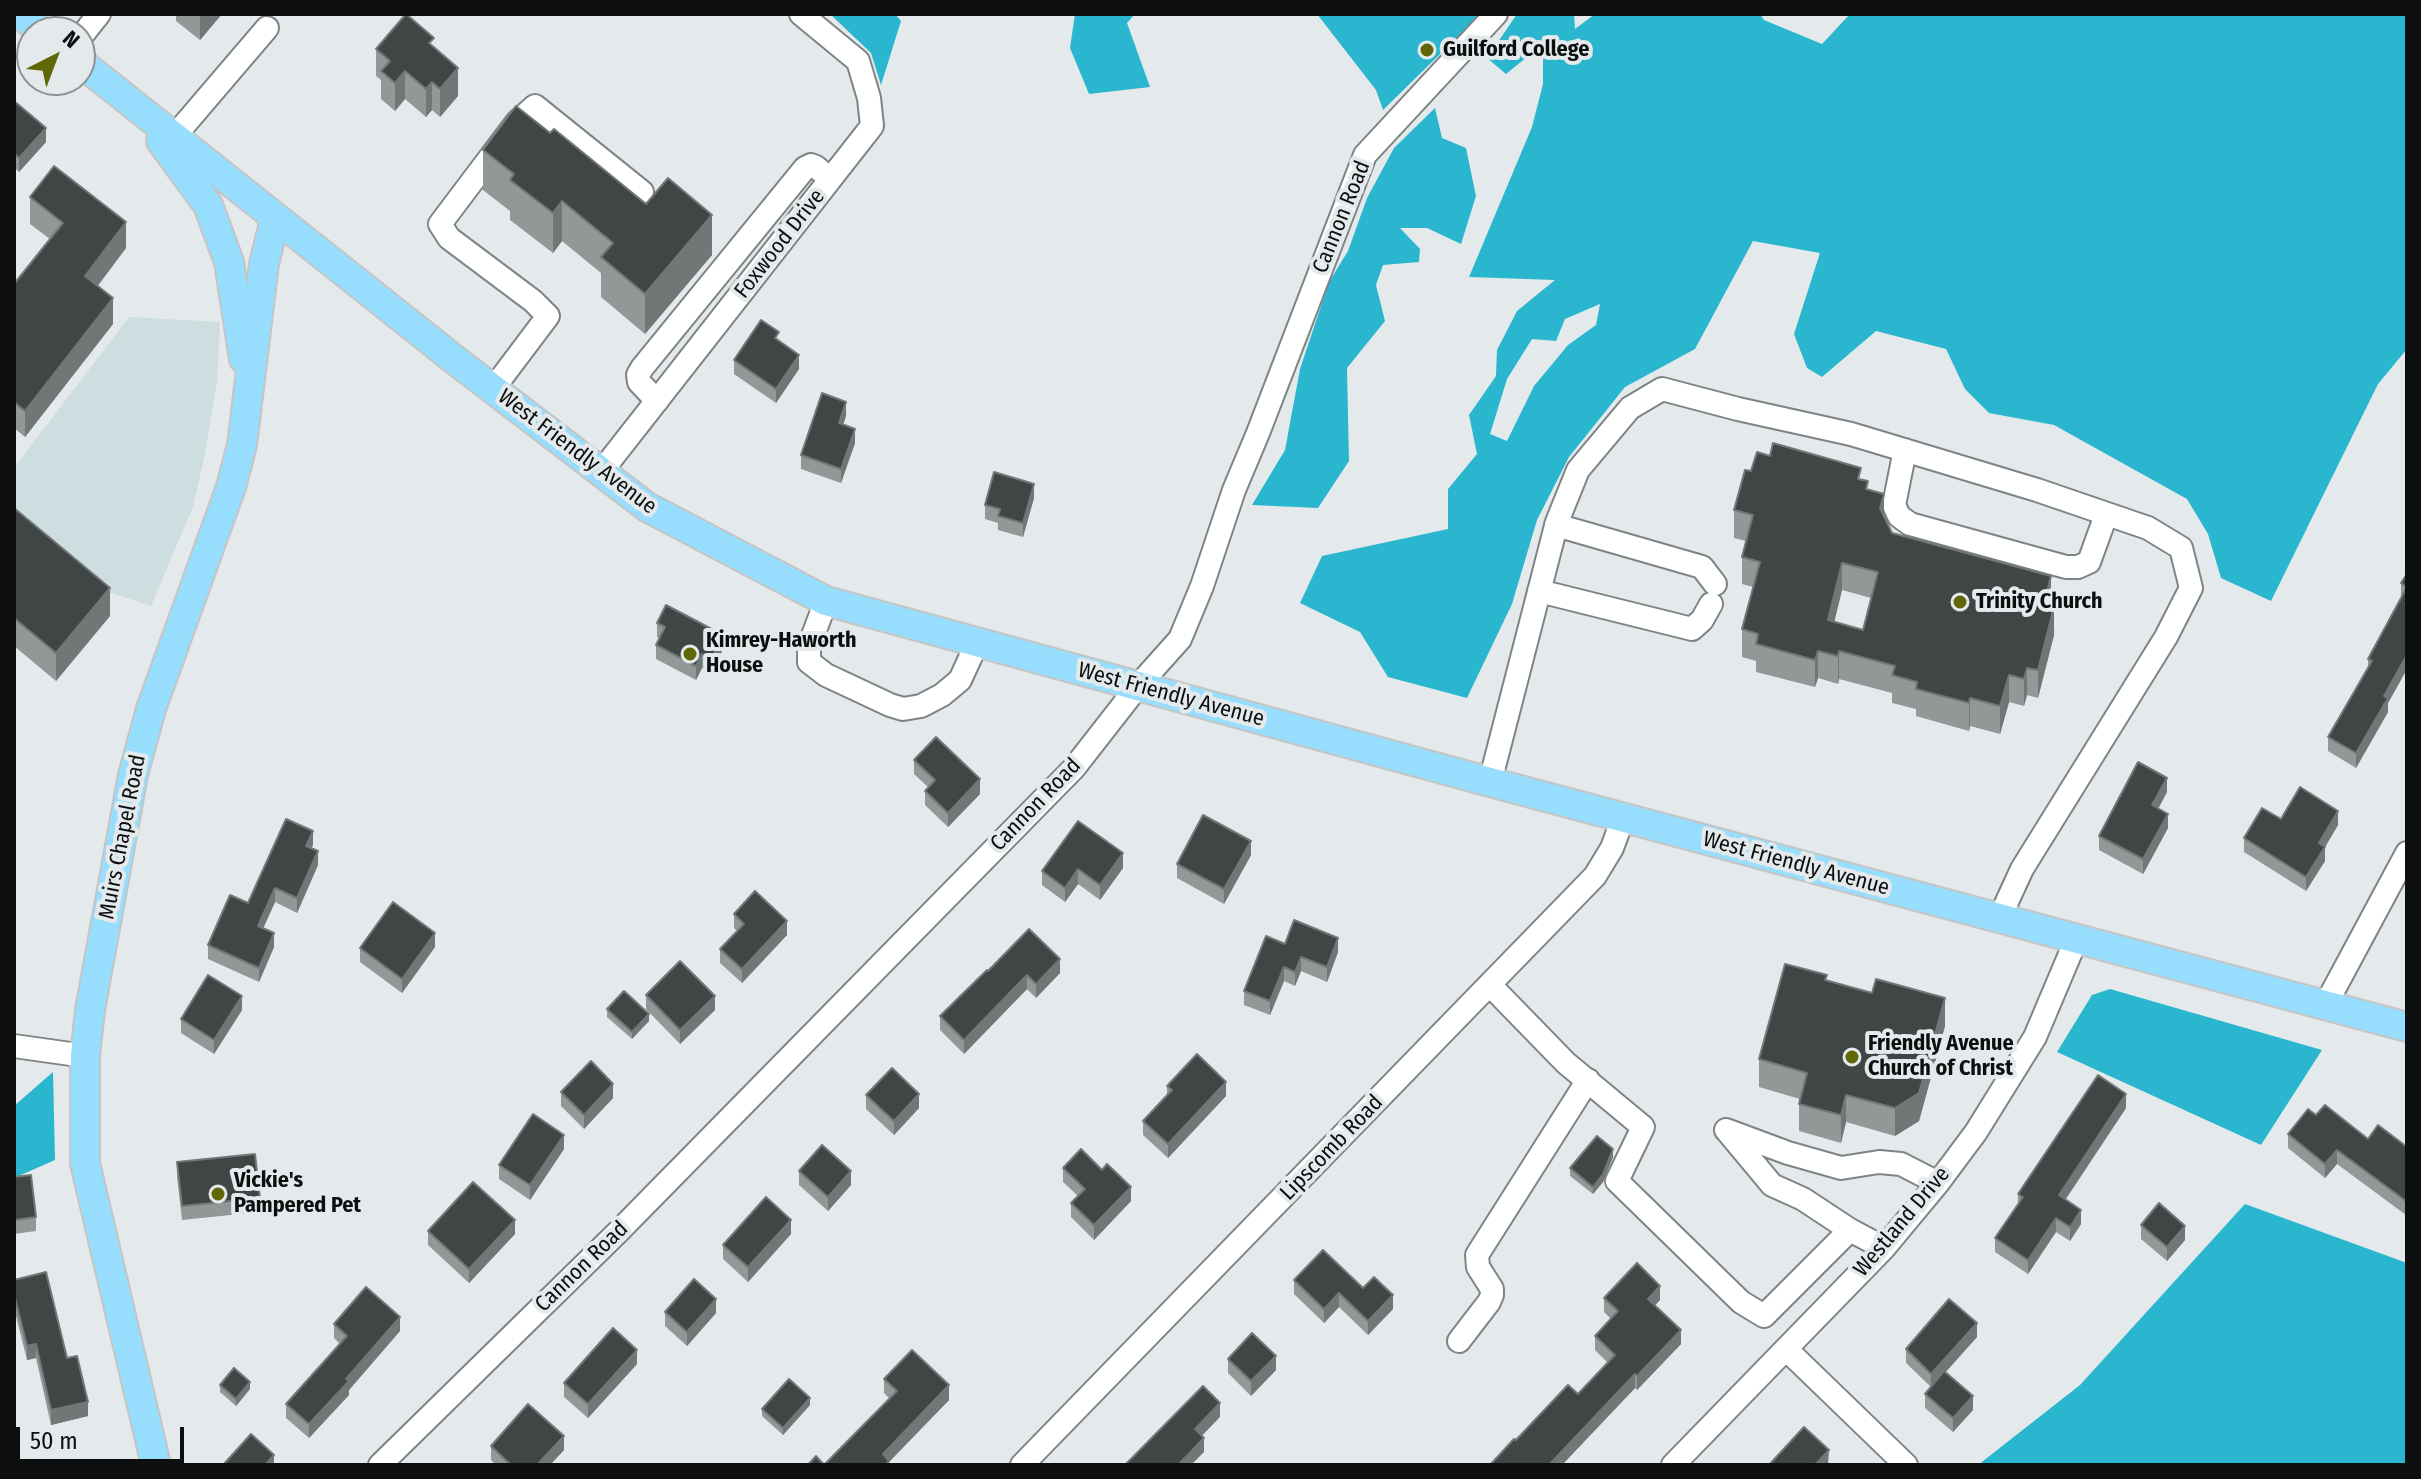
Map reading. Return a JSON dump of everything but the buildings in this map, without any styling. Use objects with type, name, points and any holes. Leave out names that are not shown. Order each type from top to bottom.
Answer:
[{"type":"main road","name":"West Friendly Avenue","points":[[96,75],[275,219],[647,507],[826,601],[2407,1027]]},
{"type":"main road","points":[[137,108],[208,205],[229,262],[250,390]]},
{"type":"main road","name":"Muirs Chapel Road","points":[[156,1465],[85,1163],[85,1056],[90,1010],[133,775],[151,709],[231,487],[242,445],[264,264],[275,219]]},
{"type":"street","name":"Foxwood Drive","points":[[601,472],[872,126],[869,98],[858,61],[801,14]]},
{"type":"street","name":"Cannon Road","points":[[380,1465],[630,1220],[1074,768],[1138,686],[1180,639],[1202,586],[1234,490],[1365,155],[1496,14]]},
{"type":"street","points":[[173,138],[267,28]]},
{"type":"street","points":[[493,389],[548,316],[533,301],[449,238],[440,224],[517,122],[535,106],[642,192]]},
{"type":"street","points":[[657,401],[639,382],[638,375],[642,368],[805,168],[811,165],[816,167],[830,179]]},
{"type":"street","points":[[1490,782],[1556,525],[1578,470],[1630,408],[1662,389],[1851,434],[2037,490],[2148,528],[2181,548],[2191,588],[2166,637],[2022,869],[1999,919]]},
{"type":"street","points":[[1905,450],[1894,505],[1899,516],[1910,524],[2066,567],[2078,567],[2089,562],[2106,515]]},
{"type":"street","points":[[1539,591],[1692,629],[1702,620],[1713,594],[1702,567],[1556,525]]},
{"type":"street","points":[[826,601],[809,646],[809,662],[826,675],[903,709],[921,706],[942,695],[960,680],[977,643]]},
{"type":"street","name":"Lipscomb Road","points":[[1022,1465],[1595,876],[1612,848],[1623,818]]},
{"type":"street","points":[[2326,1004],[2407,853]]},
{"type":"street","name":"Westland Drive","points":[[1673,1465],[1884,1248],[1938,1183],[1976,1132],[2035,1037],[2076,940]]},
{"type":"street","points":[[1490,985],[1566,1063],[1643,1127],[1617,1181],[1741,1302],[1764,1316],[1850,1230]]},
{"type":"street","points":[[14,1046],[85,1056]]},
{"type":"street","points":[[1459,1341],[1492,1295],[1492,1289],[1478,1267],[1477,1255],[1588,1080]]},
{"type":"street","points":[[1884,1248],[1803,1199],[1772,1185],[1726,1130],[1841,1168],[1879,1162],[1901,1164],[1938,1183]]},
{"type":"street","points":[[1787,1350],[1906,1465]]},
{"type":"shaded area","points":[[830,14],[895,14],[901,21],[881,85],[871,53]]},
{"type":"shaded area","points":[[1075,14],[1135,14],[1127,23],[1150,87],[1089,94],[1070,48]]},
{"type":"shaded area","points":[[1317,14],[1481,14],[1383,110],[1376,90]]},
{"type":"shaded area","points":[[1517,14],[1574,14],[1575,29],[1595,14],[1760,14],[1764,20],[1822,44],[1850,14],[2407,14],[2407,349],[2378,384],[2271,601],[2221,578],[2208,534],[2187,499],[2054,425],[1989,413],[1965,389],[1946,349],[1876,331],[1822,377],[1807,368],[1794,334],[1820,253],[1753,241],[1695,349],[1625,387],[1569,457],[1537,520],[1512,604],[1467,698],[1388,677],[1360,632],[1300,603],[1322,556],[1448,529],[1448,489],[1477,454],[1469,415],[1496,376],[1497,350],[1517,311],[1555,280],[1469,277],[1532,127],[1543,84],[1543,44],[1506,74],[1487,58]],"holes":[[[1600,304],[1596,325],[1568,345],[1534,386],[1507,441],[1490,434],[1507,379],[1532,339],[1556,341],[1565,319]]]},
{"type":"shaded area","points":[[1435,108],[1442,138],[1466,148],[1476,196],[1461,244],[1427,228],[1400,228],[1420,249],[1419,262],[1383,265],[1376,285],[1385,321],[1347,368],[1349,461],[1318,508],[1252,505],[1285,450],[1300,369],[1329,282],[1348,251],[1367,198],[1394,148]]},
{"type":"shaded area","points":[[129,317],[220,322],[217,383],[193,507],[151,606],[109,592],[14,519],[14,468]]},
{"type":"shaded area","points":[[2110,989],[2322,1050],[2261,1145],[2057,1052],[2092,995]]},
{"type":"shaded area","points":[[53,1072],[55,1160],[14,1178],[14,1106]]},
{"type":"shaded area","points":[[2245,1204],[2407,1263],[2407,1465],[1978,1465],[2080,1385]]},
{"type":"place","name":"Guilford College","points":[[1427,50]]},
{"type":"place","name":"Trinity Church","points":[[1960,602]]},
{"type":"place","name":"Kimrey-Haworth House","points":[[690,654]]},
{"type":"place","name":"Friendly Avenue Church of Christ","points":[[1852,1057]]},
{"type":"place","name":"Vickie's Pampered Pet","points":[[218,1194]]}]
